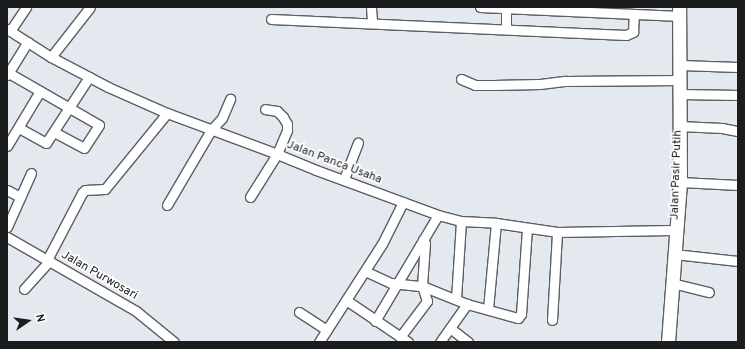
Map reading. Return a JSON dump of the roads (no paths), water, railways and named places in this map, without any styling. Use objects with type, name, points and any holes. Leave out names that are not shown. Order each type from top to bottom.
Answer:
[{"type":"highway","name":"Jalan Pasir Putih","points":[[668,342],[675,230],[680,182],[680,12]]},
{"type":"street","points":[[9,30],[26,7]]},
{"type":"street","points":[[51,57],[90,7]]},
{"type":"street","points":[[371,7],[372,22]]},
{"type":"street","points":[[480,7],[634,14],[680,12]]},
{"type":"street","points":[[506,9],[506,29]]},
{"type":"street","points":[[271,19],[372,22],[626,35],[633,32],[634,14]]},
{"type":"street","name":"Jalan Panca Usaha","points":[[9,30],[51,57],[89,77],[167,113],[403,202],[461,221],[496,223],[557,232],[675,230]]},
{"type":"street","points":[[28,42],[8,73],[70,107],[99,125],[84,148],[54,132]]},
{"type":"street","points":[[680,65],[738,67]]},
{"type":"street","points":[[19,128],[46,143],[89,77]]},
{"type":"street","points":[[461,79],[475,85],[540,84],[562,81],[680,80]]},
{"type":"street","points":[[7,146],[40,91]]},
{"type":"street","points":[[680,94],[738,95]]},
{"type":"street","points":[[167,205],[211,130],[222,118],[230,99]]},
{"type":"street","points":[[250,197],[277,154],[287,130],[287,124],[277,111],[266,109]]},
{"type":"street","points":[[24,289],[48,260],[85,190],[105,189],[167,113]]},
{"type":"street","points":[[679,126],[722,128],[738,131]]},
{"type":"street","points":[[344,180],[358,144]]},
{"type":"street","points":[[7,227],[31,173]]},
{"type":"street","points":[[680,182],[738,185]]},
{"type":"street","points":[[7,190],[20,198]]},
{"type":"street","points":[[319,342],[382,244],[403,202]]},
{"type":"street","points":[[375,321],[438,214]]},
{"type":"street","points":[[456,299],[461,221]]},
{"type":"street","points":[[488,309],[496,223]]},
{"type":"street","points":[[365,271],[391,283],[422,286],[467,304],[514,317],[521,316],[527,228]]},
{"type":"street","points":[[552,320],[557,232]]},
{"type":"street","name":"Jalan Purwosari","points":[[7,237],[136,311],[174,342]]},
{"type":"street","points":[[400,337],[427,301],[422,286],[424,262],[423,240]]},
{"type":"street","points":[[674,254],[738,261]]},
{"type":"street","points":[[412,257],[424,262]]},
{"type":"street","points":[[672,283],[709,292]]},
{"type":"street","points":[[346,300],[408,342]]},
{"type":"street","points":[[440,342],[467,304]]},
{"type":"street","points":[[299,312],[327,330]]},
{"type":"street","points":[[450,328],[468,342]]}]
